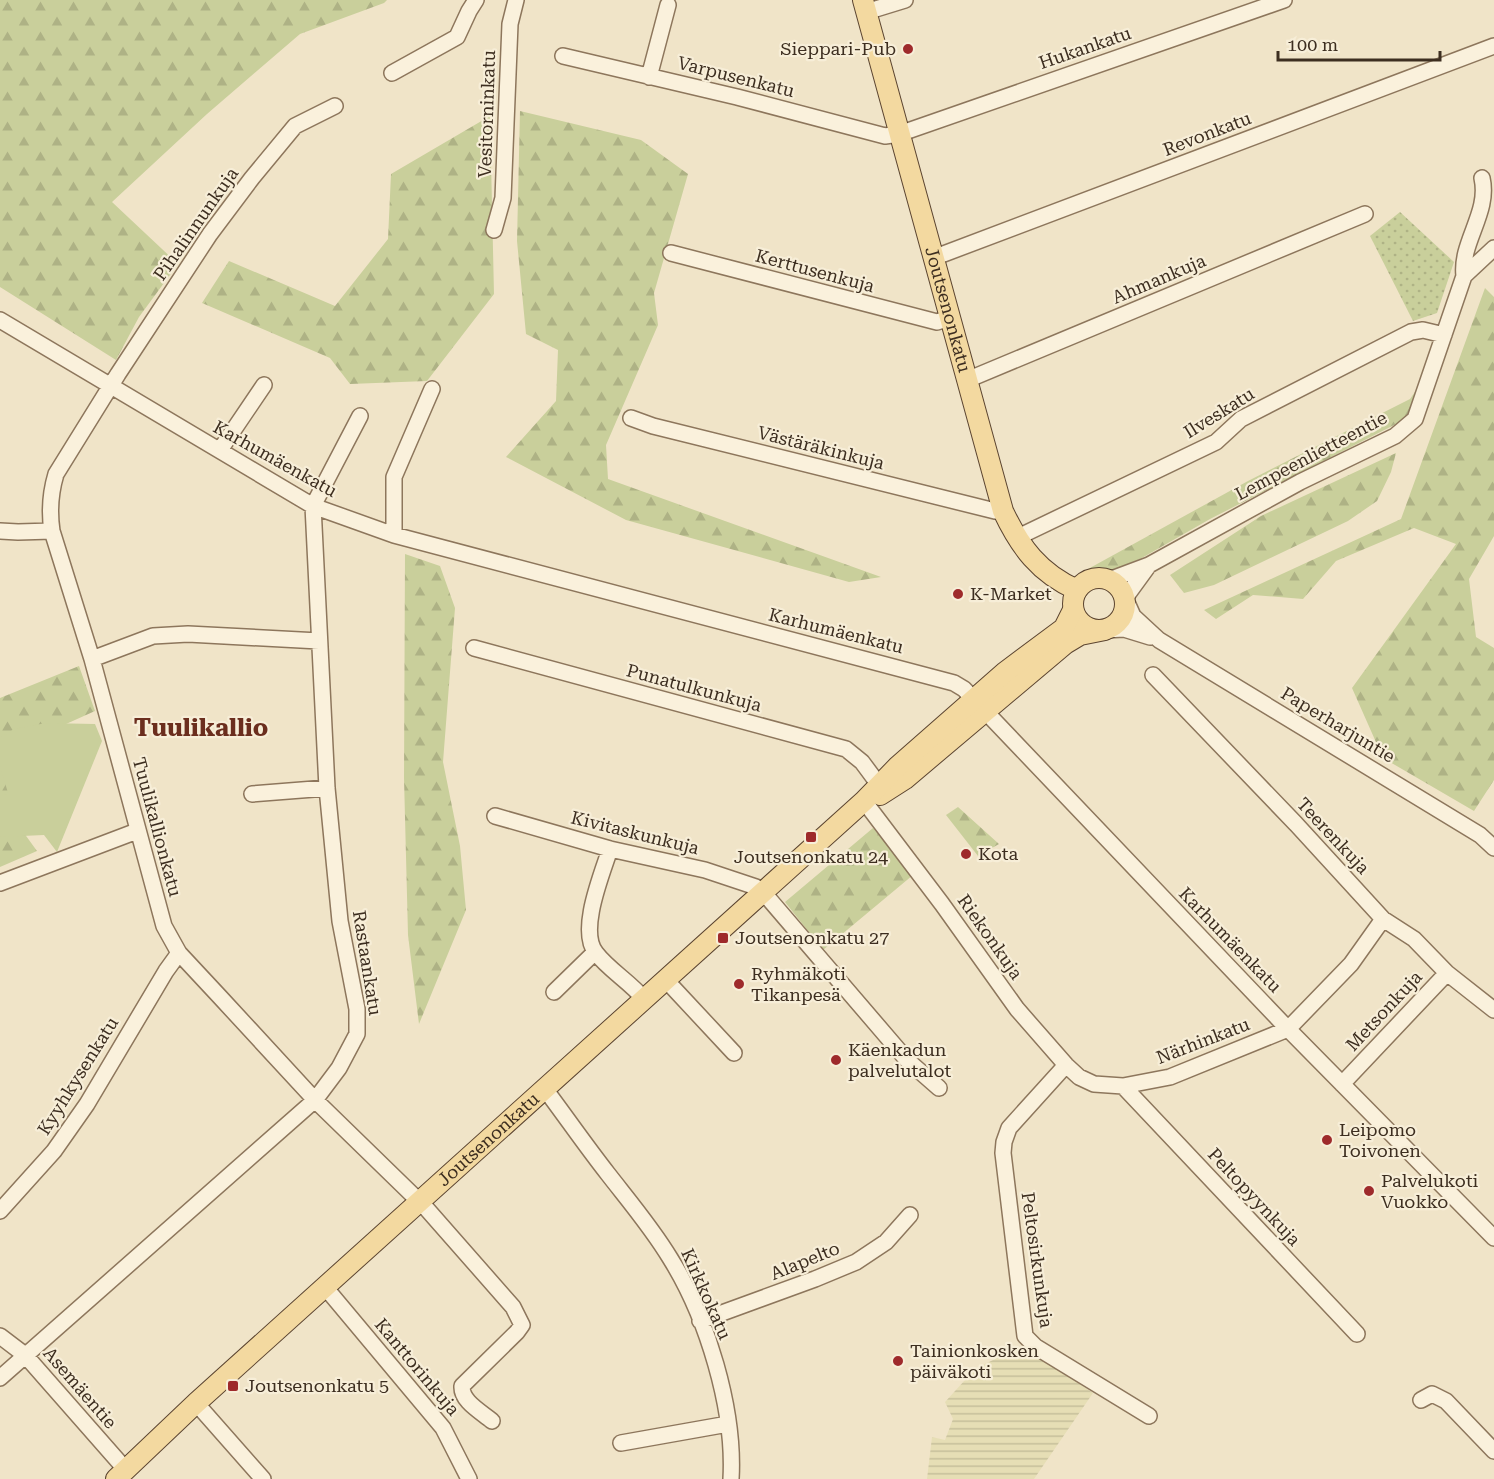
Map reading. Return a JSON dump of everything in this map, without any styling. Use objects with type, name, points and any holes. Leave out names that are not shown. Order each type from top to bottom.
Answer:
[{"type":"main road","name":"Joutsenonkatu","points":[[865,6],[1003,511],[1016,538],[1042,569],[1077,590]]},
{"type":"main road","points":[[1096,578],[1109,580],[1120,588],[1125,598],[1120,620],[1105,630],[1089,629],[1075,618],[1072,602],[1077,590],[1089,580],[1096,578]]},
{"type":"main road","name":"Joutsenonkatu","points":[[121,1474],[196,1403],[864,801],[882,789],[905,779],[979,706],[1013,665],[1064,627],[1073,610]]},
{"type":"main road","name":"Joutsenonkatu","points":[[979,706],[1071,639],[1105,630]]},
{"type":"street","points":[[392,73],[457,37],[476,0]]},
{"type":"street","name":"Vesitorninkatu","points":[[494,230],[503,198],[510,24],[516,0]]},
{"type":"street","points":[[865,6],[905,0]]},
{"type":"street","name":"Hukankatu","points":[[899,134],[1284,0]]},
{"type":"street","points":[[649,77],[668,5]]},
{"type":"street","name":"Revonkatu","points":[[933,258],[1494,45]]},
{"type":"street","name":"Varpusenkatu","points":[[563,56],[737,97],[885,136],[899,134]]},
{"type":"street","name":"Pihalinnunkuja","points":[[111,386],[210,234],[252,178],[295,126],[335,106]]},
{"type":"street","points":[[1464,276],[1462,263],[1482,207],[1485,189],[1482,178]]},
{"type":"street","name":"Ahmankuja","points":[[967,380],[1365,214]]},
{"type":"street","name":"Lempeenlietteentie","points":[[1109,580],[1149,565],[1300,482],[1395,436],[1415,419],[1464,276],[1494,248]]},
{"type":"street","name":"Kerttusenkuja","points":[[671,253],[937,322],[950,318]]},
{"type":"street","name":"Karhumäenkatu","points":[[0,320],[313,506],[394,535],[908,669],[954,683],[964,689],[1288,1029],[1494,1238]]},
{"type":"street","name":"Ilveskatu","points":[[1016,538],[1216,442],[1241,419],[1411,332],[1423,330],[1444,335]]},
{"type":"street","points":[[220,450],[264,385]]},
{"type":"street","name":"Tuulikallionkatu","points":[[111,386],[56,474],[51,491],[49,512],[52,531],[92,658],[164,926],[180,953],[315,1100],[419,1202],[505,1298],[518,1316],[522,1325],[518,1332],[462,1386],[461,1393],[466,1399],[492,1421]]},
{"type":"street","points":[[394,535],[394,477],[432,389]]},
{"type":"street","points":[[313,506],[360,416]]},
{"type":"street","name":"Västäräkinkuja","points":[[631,418],[995,511],[1003,511]]},
{"type":"street","name":"Rastaankatu","points":[[0,1378],[315,1100],[339,1068],[357,1034],[357,1009],[340,921],[327,788],[313,506]]},
{"type":"street","points":[[0,531],[52,531]]},
{"type":"street","name":"Lempeenlietteentie","points":[[1125,598],[1149,565]]},
{"type":"street","name":"Paperharjuntie","points":[[1125,598],[1133,616],[1159,640],[1480,835],[1494,848]]},
{"type":"street","name":"Paperharjuntie","points":[[1105,630],[1124,629],[1159,640]]},
{"type":"street","points":[[92,658],[153,636],[188,634],[319,642]]},
{"type":"street","name":"Punatulkunkuja","points":[[474,648],[846,749],[862,762],[882,789]]},
{"type":"street","name":"Teerenkuja","points":[[1153,675],[1383,919]]},
{"type":"street","points":[[252,794],[327,788]]},
{"type":"street","name":"Riekonkuja","points":[[864,801],[942,904],[1017,1009],[1066,1065],[1079,1077],[1094,1084]]},
{"type":"street","name":"Kivitaskunkuja","points":[[495,816],[610,849],[705,870],[756,887],[763,892]]},
{"type":"street","points":[[0,883],[137,831]]},
{"type":"street","points":[[610,849],[590,916],[590,939],[595,952],[644,999]]},
{"type":"street","points":[[763,892],[907,1060],[939,1088]]},
{"type":"street","points":[[1288,1029],[1351,964],[1383,919]]},
{"type":"street","name":"Metsonkuja","points":[[1342,1084],[1447,973],[1414,939],[1383,919]]},
{"type":"street","points":[[554,992],[595,952]]},
{"type":"street","name":"Kyyhkysenkatu","points":[[0,1211],[60,1142],[87,1104],[166,971],[180,953]]},
{"type":"street","points":[[1447,973],[1494,1010]]},
{"type":"street","points":[[665,979],[734,1053]]},
{"type":"street","name":"Närhinkatu","points":[[1094,1084],[1123,1086],[1170,1077],[1288,1029]]},
{"type":"street","name":"Peltosirkunkuja","points":[[1066,1065],[1009,1128],[1004,1142],[1003,1153],[1025,1336],[1036,1347],[1149,1416]]},
{"type":"street","name":"Peltopyynkuja","points":[[1123,1086],[1357,1334]]},
{"type":"street","name":"Kirkkokatu","points":[[545,1089],[661,1243],[681,1278],[700,1321],[719,1376],[731,1445],[731,1479]]},
{"type":"street","name":"Alapelto","points":[[700,1321],[855,1262],[886,1242],[910,1215]]},
{"type":"street","name":"Kanttorinkuja","points":[[325,1287],[443,1428],[469,1479]]},
{"type":"street","name":"Asemäentie","points":[[0,1336],[25,1355],[121,1474]]},
{"type":"street","points":[[1422,1400],[1432,1394],[1446,1401],[1494,1451]]},
{"type":"street","points":[[196,1403],[263,1479]]},
{"type":"street","points":[[621,1443],[728,1424]]},
{"type":"shaded area","points":[[1023,1345],[1093,1393],[1034,1479],[927,1479],[932,1437],[945,1440],[953,1419],[945,1402],[975,1369]]},
{"type":"green space","points":[[0,0],[387,0],[300,34],[207,114],[112,202],[178,264],[139,317],[116,360],[0,287]]},
{"type":"green space","points":[[520,111],[641,140],[688,174],[654,293],[658,325],[606,445],[608,479],[881,577],[849,582],[626,520],[506,457],[556,401],[558,350],[526,334],[517,241]]},
{"type":"green space","points":[[490,116],[494,294],[427,381],[350,384],[330,358],[202,303],[229,261],[335,306],[388,239],[391,174]]},
{"type":"green space","points":[[1400,212],[1454,262],[1437,313],[1413,321],[1370,236]]},
{"type":"green space","points":[[1485,288],[1494,297],[1494,536],[1469,579],[1476,637],[1494,648],[1494,780],[1474,811],[1383,758],[1352,688],[1456,544],[1414,528],[1336,561],[1303,599],[1253,595],[1216,619],[1204,610],[1401,519]]},
{"type":"green space","points":[[1417,389],[1412,413],[1400,422],[1210,519],[1140,559],[1110,571],[1088,569],[1248,481],[1410,399]]},
{"type":"green space","points":[[1396,453],[1391,472],[1377,501],[1348,521],[1214,585],[1184,593],[1170,575],[1261,516]]},
{"type":"green space","points":[[405,554],[440,566],[455,608],[443,762],[460,846],[466,910],[419,1024],[408,935],[404,778]]},
{"type":"green space","points":[[79,666],[95,711],[46,733],[8,811],[37,851],[0,867],[0,698]]},
{"type":"green space","points":[[46,723],[95,724],[102,741],[57,852],[44,835],[0,837],[0,798],[8,793],[0,766],[0,738],[14,729]]},
{"type":"green space","points":[[958,807],[999,844],[978,856],[946,815]]},
{"type":"green space","points":[[873,828],[913,875],[823,950],[785,902]]},
{"type":"place","name":"Sieppari-Pub","points":[[908,49]]},
{"type":"place","name":"K-Market","points":[[958,594]]},
{"type":"place","name":"Joutsenonkatu 24","points":[[811,837]]},
{"type":"place","name":"Kota","points":[[966,854]]},
{"type":"place","name":"Joutsenonkatu 27","points":[[723,938]]},
{"type":"place","name":"Ryhmäkoti Tikanpesä","points":[[739,984]]},
{"type":"place","name":"Käenkadun palvelutalot","points":[[836,1060]]},
{"type":"place","name":"Leipomo Toivonen","points":[[1327,1140]]},
{"type":"place","name":"Palvelukoti Vuokko","points":[[1369,1191]]},
{"type":"place","name":"Tainionkosken päiväkoti","points":[[898,1361]]},
{"type":"place","name":"Joutsenonkatu 5","points":[[233,1386]]},
{"type":"district","name":"Tuulikallio","points":[[201,728]]}]
